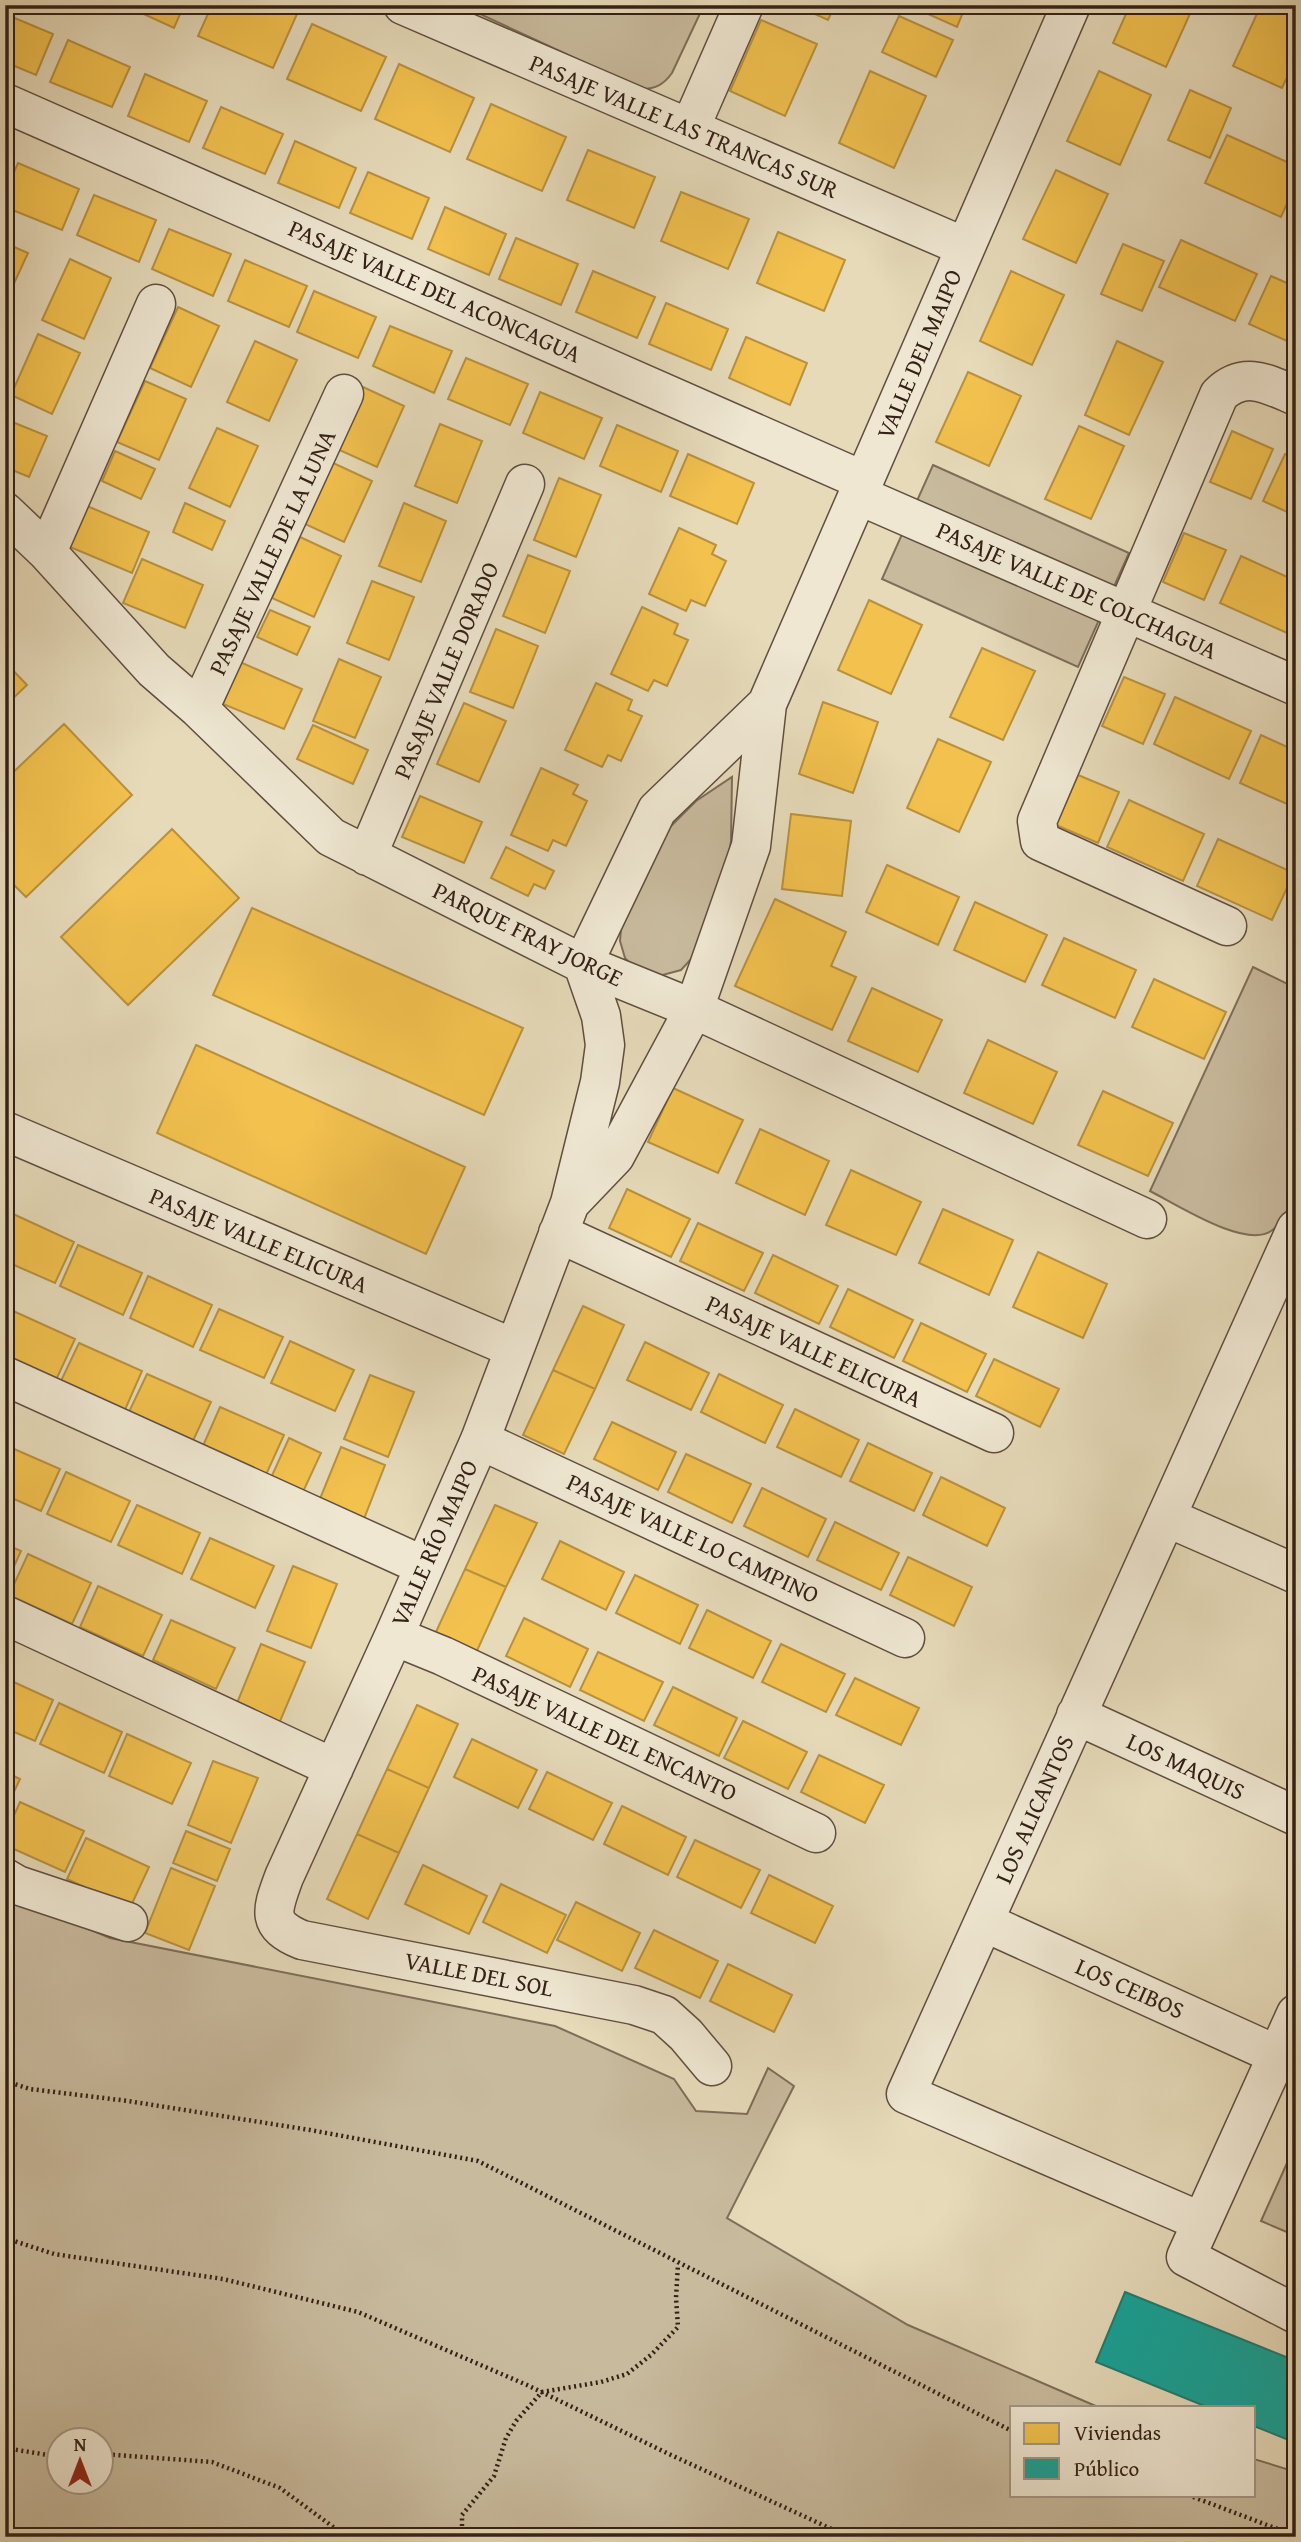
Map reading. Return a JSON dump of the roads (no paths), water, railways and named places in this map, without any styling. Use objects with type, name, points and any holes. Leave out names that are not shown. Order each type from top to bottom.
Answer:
[{"type":"street","name":"PASAJE VALLE LAS TRANCAS SUR","points":[[403,5],[965,247]]},
{"type":"street","points":[[690,128],[744,5]]},
{"type":"street","name":"VALLE DEL MAIPO","points":[[694,1009],[751,846],[767,704],[1071,5]]},
{"type":"street","name":"PASAJE VALLE DEL ACONCAGUA","points":[[5,103],[861,488]]},
{"type":"street","points":[[47,552],[156,304]]},
{"type":"street","points":[[1227,926],[1040,841],[1037,821],[1219,395],[1229,385],[1241,381],[1256,381],[1296,396]]},
{"type":"street","name":"PASAJE VALLE DE LA LUNA","points":[[199,709],[344,394]]},
{"type":"street","name":"PASAJE VALLE DORADO","points":[[366,856],[525,484]]},
{"type":"street","name":"PASAJE VALLE DE COLCHAGUA","points":[[861,488],[1127,612],[1296,686]]},
{"type":"street","name":"PARQUE FRAY JORGE","points":[[5,512],[47,552],[154,670],[199,709],[331,837],[583,964],[694,1009],[1147,1219]]},
{"type":"street","name":"VALLE DEL MAIPO","points":[[583,964],[657,810],[767,704]]},
{"type":"street","name":"VALLE RÍO MAIPO","points":[[284,1877],[480,1440],[564,1218],[600,1082],[605,1045],[601,1016],[583,964]]},
{"type":"street","name":"VALLE RÍO MAIPO","points":[[564,1218],[615,1156],[694,1009]]},
{"type":"street","name":"PASAJE VALLE ELICURA","points":[[5,1131],[513,1348]]},
{"type":"street","name":"PASAJE VALLE ELICURA","points":[[564,1218],[994,1433]]},
{"type":"street","name":"LOS ALICANTOS","points":[[1202,2222],[906,2094],[1166,1517],[1286,1276],[1296,1230]]},
{"type":"street","points":[[5,1377],[424,1566]]},
{"type":"street","name":"PASAJE VALLE LO CAMPINO","points":[[480,1440],[905,1638]]},
{"type":"street","points":[[1166,1517],[1296,1574]]},
{"type":"street","points":[[5,1615],[334,1768]]},
{"type":"street","name":"PASAJE VALLE DEL ENCANTO","points":[[394,1636],[443,1656],[816,1833]]},
{"type":"street","name":"LOS MAQUIS","points":[[1076,1715],[1296,1816]]},
{"type":"street","name":"VALLE DEL SOL","points":[[284,1877],[274,1911],[276,1921],[283,1932],[323,1944],[634,2005],[664,2015],[687,2035],[712,2066]]},
{"type":"street","points":[[5,1878],[17,1885],[128,1922]]},
{"type":"street","name":"LOS CEIBOS","points":[[984,1922],[1277,2055]]},
{"type":"street","points":[[1296,2014],[1186,2257],[1296,2314]]}]
